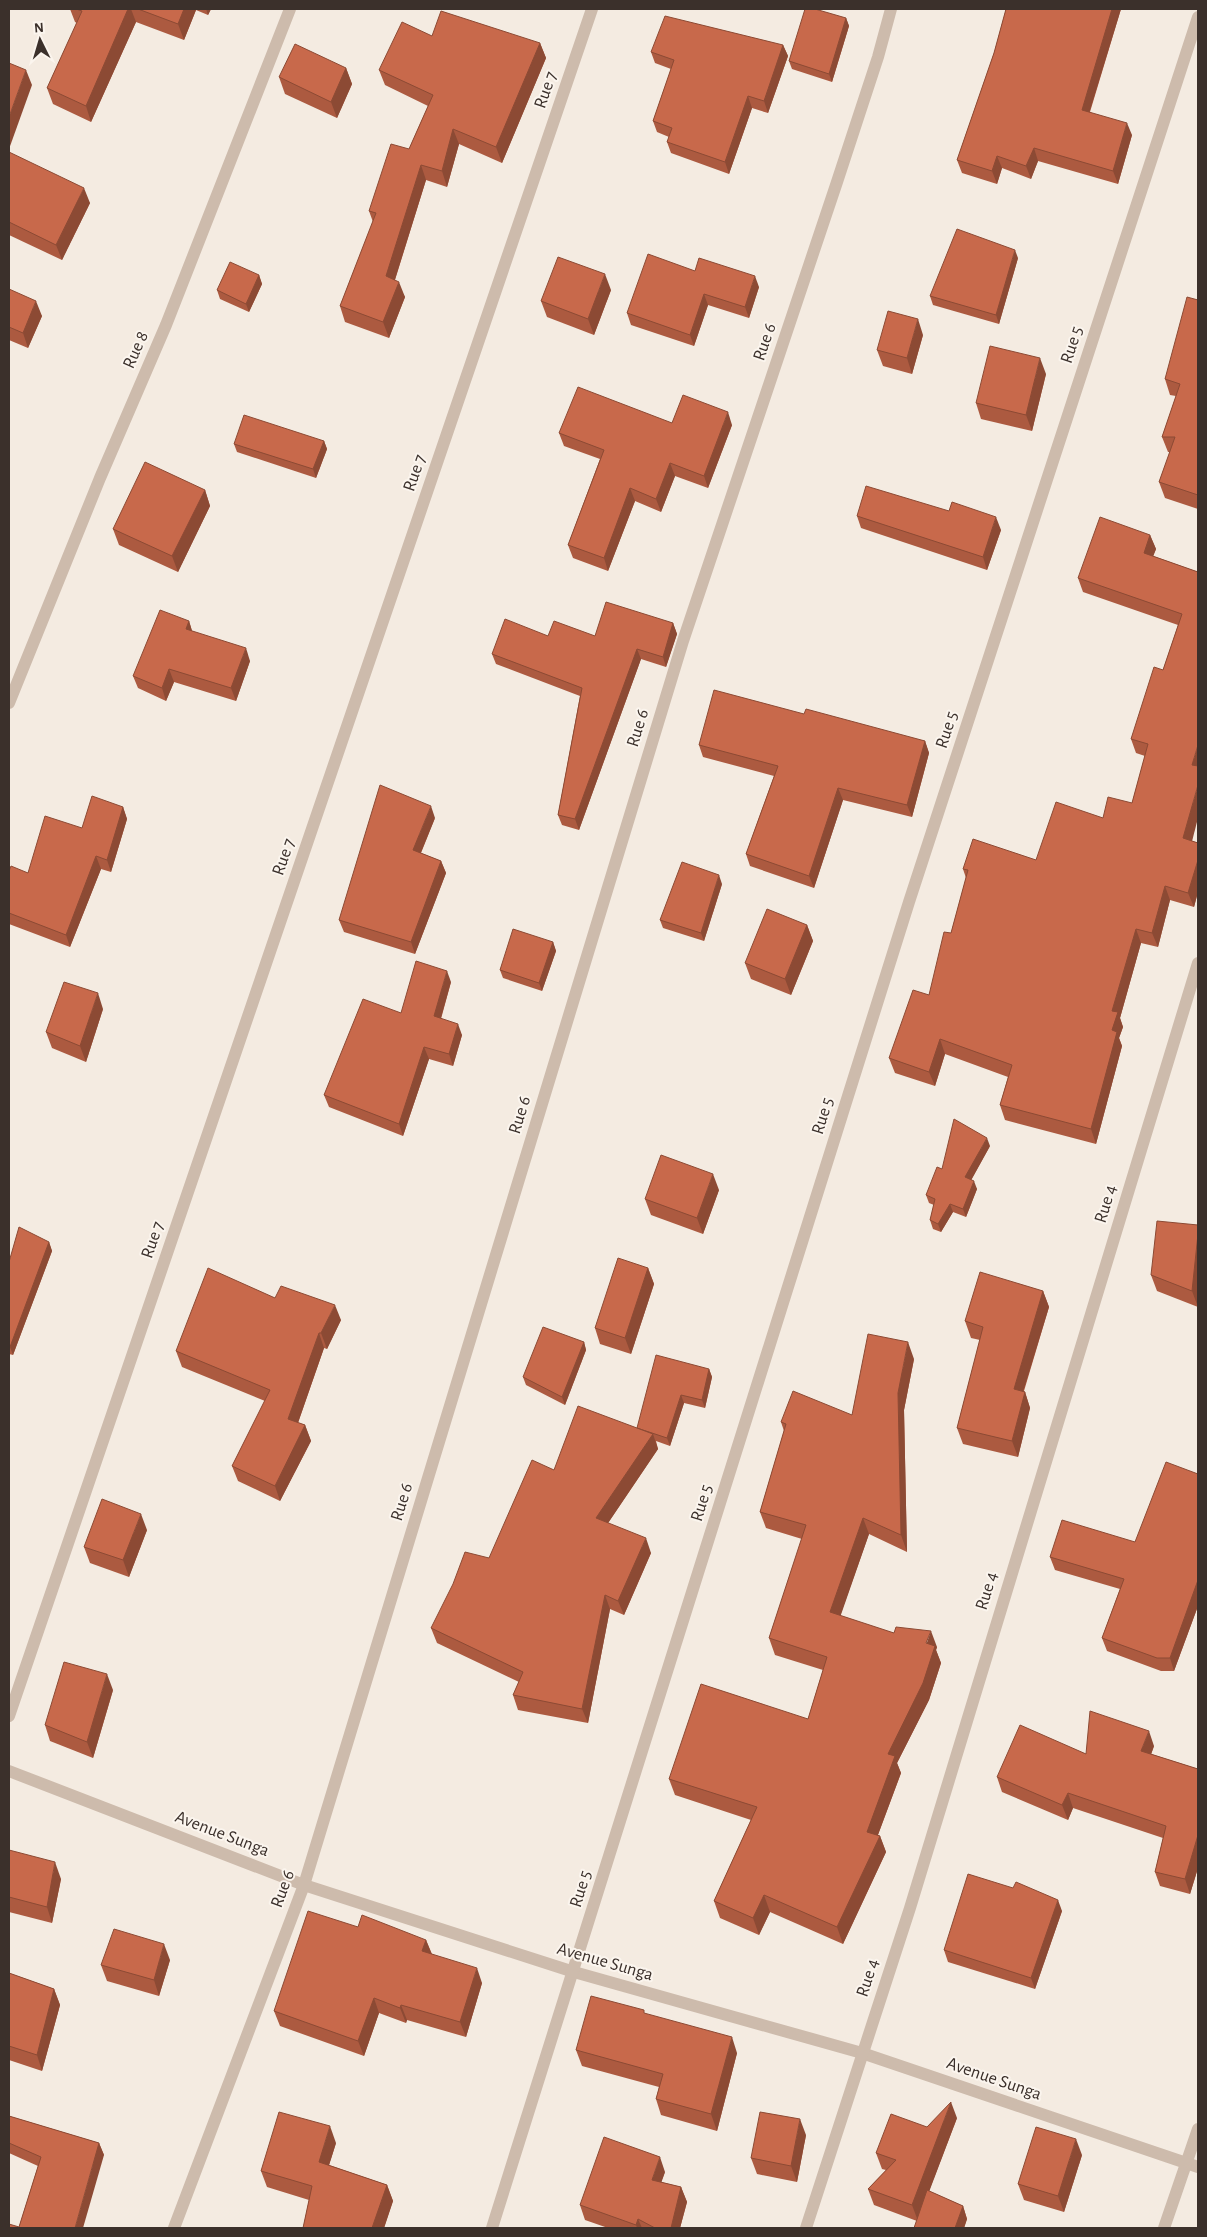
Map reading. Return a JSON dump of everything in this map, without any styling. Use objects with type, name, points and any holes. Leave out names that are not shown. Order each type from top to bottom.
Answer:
[{"type":"street","name":"Rue 8","points":[[9,703],[100,478],[166,325],[290,9]]},
{"type":"street","name":"Rue 7","points":[[9,1716],[592,9]]},
{"type":"street","name":"Rue 6","points":[[174,2228],[304,1885],[683,641],[840,173],[878,57],[891,9]]},
{"type":"street","name":"Rue 5","points":[[492,2228],[912,893],[1198,18]]},
{"type":"street","name":"Rue 4","points":[[806,2228],[910,1908],[1198,963]]},
{"type":"street","name":"Avenue Sunga","points":[[9,1771],[304,1885],[574,1972],[862,2052],[1193,2165]]},
{"type":"street","points":[[1164,2228],[1193,2165],[1198,2129]]},
{"type":"building","points":[[76,9],[128,9],[86,106],[47,88],[82,11]]},
{"type":"building","points":[[138,9],[184,9],[178,24]]},
{"type":"building","points":[[805,9],[815,9],[846,18],[829,74],[789,61]]},
{"type":"building","points":[[1006,9],[1112,9],[1082,110],[1127,123],[1113,171],[1034,148],[1026,166],[997,156],[992,171],[957,160],[994,53]]},
{"type":"building","points":[[441,11],[540,43],[496,147],[453,129],[442,171],[421,165],[386,276],[399,282],[383,322],[340,306],[376,213],[369,211],[391,144],[409,149],[433,95],[379,70],[402,22],[432,36]]},
{"type":"building","points":[[665,16],[783,45],[764,101],[748,96],[725,162],[667,142],[672,128],[653,121],[674,60],[651,52]]},
{"type":"building","points":[[295,44],[346,68],[331,102],[279,77]]},
{"type":"building","points":[[9,63],[26,70],[9,117]]},
{"type":"building","points":[[9,152],[84,188],[56,245],[9,222]]},
{"type":"building","points":[[957,229],[1015,250],[996,315],[930,296]]},
{"type":"building","points":[[648,254],[695,271],[699,258],[755,276],[745,307],[704,294],[690,335],[627,313]]},
{"type":"building","points":[[558,257],[605,274],[588,319],[541,301]]},
{"type":"building","points":[[230,262],[259,275],[246,304],[217,290]]},
{"type":"building","points":[[9,289],[36,301],[23,333],[9,327]]},
{"type":"building","points":[[1187,297],[1198,300],[1198,495],[1159,482],[1175,437],[1162,437],[1180,384],[1165,379]]},
{"type":"building","points":[[888,311],[918,319],[907,358],[877,350]]},
{"type":"building","points":[[990,346],[1040,358],[1026,415],[976,403]]},
{"type":"building","points":[[578,387],[672,423],[683,395],[728,412],[704,476],[670,463],[656,499],[630,488],[604,558],[568,545],[604,450],[559,433]]},
{"type":"building","points":[[244,415],[324,441],[313,469],[234,444]]},
{"type":"building","points":[[145,462],[205,490],[172,556],[113,529]]},
{"type":"building","points":[[866,486],[949,511],[952,502],[996,517],[983,557],[857,516]]},
{"type":"building","points":[[1100,517],[1150,535],[1144,553],[1198,572],[1198,745],[1192,765],[1198,766],[1198,785],[1183,838],[1198,843],[1198,860],[1188,893],[1165,886],[1152,933],[1136,929],[1112,1011],[1118,1012],[1112,1030],[1117,1032],[1091,1129],[1000,1105],[1012,1065],[940,1039],[929,1072],[889,1058],[913,990],[929,995],[944,932],[951,933],[968,870],[963,869],[973,839],[1036,860],[1056,802],[1103,818],[1108,797],[1132,803],[1148,744],[1131,739],[1154,667],[1163,670],[1182,614],[1078,578]]},
{"type":"building","points":[[606,602],[673,623],[663,657],[637,649],[575,819],[558,815],[582,688],[492,654],[505,619],[548,636],[554,621],[595,636]]},
{"type":"building","points":[[160,610],[189,621],[186,629],[246,648],[231,688],[169,669],[162,688],[133,676]]},
{"type":"building","points":[[714,690],[804,714],[806,709],[925,741],[907,805],[838,788],[809,876],[746,854],[778,766],[699,745]]},
{"type":"building","points":[[380,785],[431,806],[413,850],[441,861],[411,942],[339,920]]},
{"type":"building","points":[[92,796],[123,807],[107,860],[96,856],[66,935],[9,913],[9,871],[11,866],[28,873],[45,816],[82,828]]},
{"type":"building","points":[[682,862],[719,875],[701,933],[660,920]]},
{"type":"building","points":[[767,909],[807,925],[785,979],[745,963]]},
{"type":"building","points":[[513,929],[553,942],[539,983],[500,970]]},
{"type":"building","points":[[416,961],[447,971],[434,1016],[458,1024],[449,1054],[424,1047],[399,1124],[324,1095],[363,999],[401,1013]]},
{"type":"building","points":[[64,982],[98,993],[80,1046],[46,1032]]},
{"type":"building","points":[[954,1119],[987,1138],[965,1177],[974,1181],[963,1209],[950,1204],[938,1224],[930,1220],[935,1199],[926,1195],[937,1167],[942,1169]]},
{"type":"building","points":[[661,1155],[713,1174],[697,1218],[645,1199]]},
{"type":"building","points":[[1157,1221],[1198,1225],[1192,1291],[1151,1275]]},
{"type":"building","points":[[19,1227],[49,1242],[10,1347],[9,1262]]},
{"type":"building","points":[[618,1258],[648,1268],[625,1338],[595,1328]]},
{"type":"building","points":[[208,1268],[275,1298],[281,1286],[335,1305],[321,1333],[319,1333],[288,1419],[305,1425],[275,1486],[232,1466],[270,1390],[176,1351]]},
{"type":"building","points":[[980,1272],[1043,1291],[1014,1389],[1025,1392],[1012,1441],[957,1428],[983,1327],[965,1321]]},
{"type":"building","points":[[543,1327],[584,1342],[562,1397],[523,1377]]},
{"type":"building","points":[[868,1334],[908,1342],[898,1393],[901,1535],[863,1518],[830,1612],[894,1633],[896,1627],[931,1631],[926,1643],[935,1646],[923,1683],[888,1754],[895,1756],[867,1832],[880,1836],[837,1927],[764,1895],[753,1918],[714,1901],[757,1807],[669,1779],[701,1684],[808,1719],[827,1657],[769,1638],[806,1525],[760,1512],[786,1424],[781,1422],[793,1391],[852,1415]]},
{"type":"building","points":[[656,1355],[709,1369],[702,1400],[681,1395],[667,1438],[637,1428]]},
{"type":"building","points":[[578,1406],[653,1434],[596,1518],[646,1538],[618,1601],[605,1595],[582,1709],[513,1695],[523,1672],[431,1628],[453,1584],[465,1552],[489,1558],[532,1460],[554,1470]]},
{"type":"building","points":[[1166,1462],[1198,1474],[1198,1580],[1170,1658],[1157,1658],[1102,1638],[1124,1579],[1050,1557],[1062,1520],[1135,1542]]},
{"type":"building","points":[[102,1499],[141,1514],[123,1560],[84,1547]]},
{"type":"building","points":[[64,1662],[107,1674],[87,1742],[45,1725]]},
{"type":"building","points":[[1090,1711],[1149,1731],[1141,1751],[1198,1769],[1198,1835],[1185,1879],[1155,1872],[1166,1826],[1068,1793],[1062,1805],[997,1777],[1020,1725],[1086,1754]]},
{"type":"building","points":[[9,1850],[55,1862],[47,1907],[9,1897]]},
{"type":"building","points":[[968,1874],[1013,1888],[1016,1882],[1058,1900],[1031,1978],[944,1950]]},
{"type":"building","points":[[308,1911],[358,1927],[362,1915],[426,1940],[422,1951],[477,1968],[460,2022],[401,2005],[400,2008],[374,1998],[358,2041],[274,2011]]},
{"type":"building","points":[[114,1929],[164,1944],[154,1980],[101,1965]]},
{"type":"building","points":[[9,1973],[54,1989],[37,2055],[9,2046]]},
{"type":"building","points":[[591,1996],[644,2010],[644,2013],[732,2037],[711,2114],[656,2099],[663,2074],[576,2050]]},
{"type":"building","points":[[951,2102],[912,2205],[868,2189],[896,2160],[876,2153],[891,2114],[927,2127]]},
{"type":"building","points":[[279,2112],[330,2126],[319,2162],[387,2185],[372,2228],[303,2228],[312,2186],[261,2171]]},
{"type":"building","points":[[760,2112],[800,2119],[791,2166],[751,2158]]},
{"type":"building","points":[[9,2116],[99,2143],[75,2228],[9,2228],[9,2224],[19,2227],[41,2157],[9,2143]]},
{"type":"building","points":[[1036,2127],[1076,2139],[1058,2196],[1018,2184]]},
{"type":"building","points":[[604,2137],[660,2157],[652,2180],[681,2187],[671,2228],[655,2228],[638,2219],[636,2225],[580,2205]]},
{"type":"building","points":[[927,2190],[963,2206],[955,2228],[914,2228]]}]
